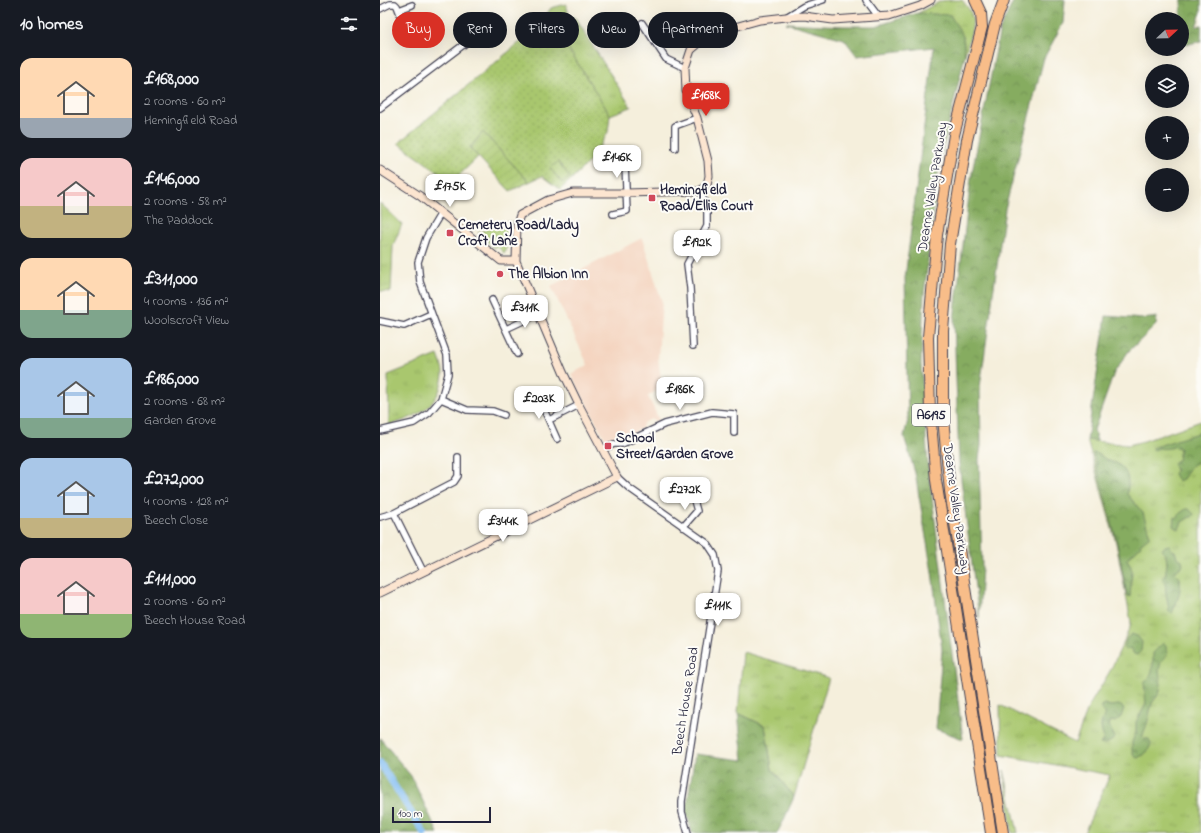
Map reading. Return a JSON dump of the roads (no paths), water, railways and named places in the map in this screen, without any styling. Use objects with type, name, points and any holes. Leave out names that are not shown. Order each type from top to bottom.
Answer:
[{"type":"highway","name":"Dearne Valley Parkway","points":[[975,0],[981,13],[982,27],[954,135],[937,235],[928,337],[930,412],[936,480],[992,833]]},
{"type":"highway","name":"Dearne Valley Parkway","points":[[1003,833],[950,491],[944,418],[943,331],[950,244],[967,140],[995,24],[1004,0]]},
{"type":"street","points":[[786,17],[804,6],[823,0]]},
{"type":"street","points":[[866,0],[878,16]]},
{"type":"street","points":[[380,593],[617,477],[563,372],[516,261],[517,224],[520,215],[548,200],[574,193],[700,191],[706,185],[709,176],[708,161],[696,118],[686,91],[685,68],[691,50],[704,39],[720,31],[760,20],[804,16],[833,20],[889,16],[920,6],[931,0]]},
{"type":"street","points":[[380,9],[393,4],[397,6],[399,10],[412,5]]},
{"type":"street","points":[[642,23],[666,59],[685,68]]},
{"type":"street","points":[[380,108],[458,48]]},
{"type":"street","points":[[675,148],[675,126],[696,118]]},
{"type":"street","points":[[613,214],[627,211],[625,165],[621,161]]},
{"type":"street","points":[[380,170],[420,196],[501,261],[516,261]]},
{"type":"street","points":[[693,346],[690,288],[687,264],[707,226],[707,208],[700,191]]},
{"type":"street","points":[[380,431],[414,423],[429,413],[441,399],[448,374],[447,355],[420,282],[418,262],[426,238],[441,213]]},
{"type":"street","points":[[492,300],[517,354]]},
{"type":"street","points":[[380,321],[404,326],[432,314]]},
{"type":"street","points":[[506,329],[538,314]]},
{"type":"street","points":[[536,394],[557,439]]},
{"type":"street","points":[[441,399],[467,410],[493,411],[504,415]]},
{"type":"street","points":[[549,420],[579,405]]},
{"type":"street","points":[[602,449],[614,444],[622,444],[665,424],[712,412],[734,414],[734,433]]},
{"type":"street","points":[[380,517],[394,514],[454,482],[458,476],[458,457]]},
{"type":"street","name":"Beech House Road","points":[[617,477],[629,488],[707,543],[715,555],[718,571],[682,801],[682,812],[688,833]]},
{"type":"street","points":[[683,527],[697,511],[693,497]]},
{"type":"street","points":[[394,514],[423,571]]},
{"type":"waterway","points":[[380,763],[424,833]]},
{"type":"place","name":"Hemingfield Road/Ellis Court","points":[[652,198]]},
{"type":"place","name":"Cemetery Road/Lady Croft Lane","points":[[450,233]]},
{"type":"place","name":"The Albion Inn","points":[[500,274]]},
{"type":"place","name":"School Street/Garden Grove","points":[[608,446]]}]
